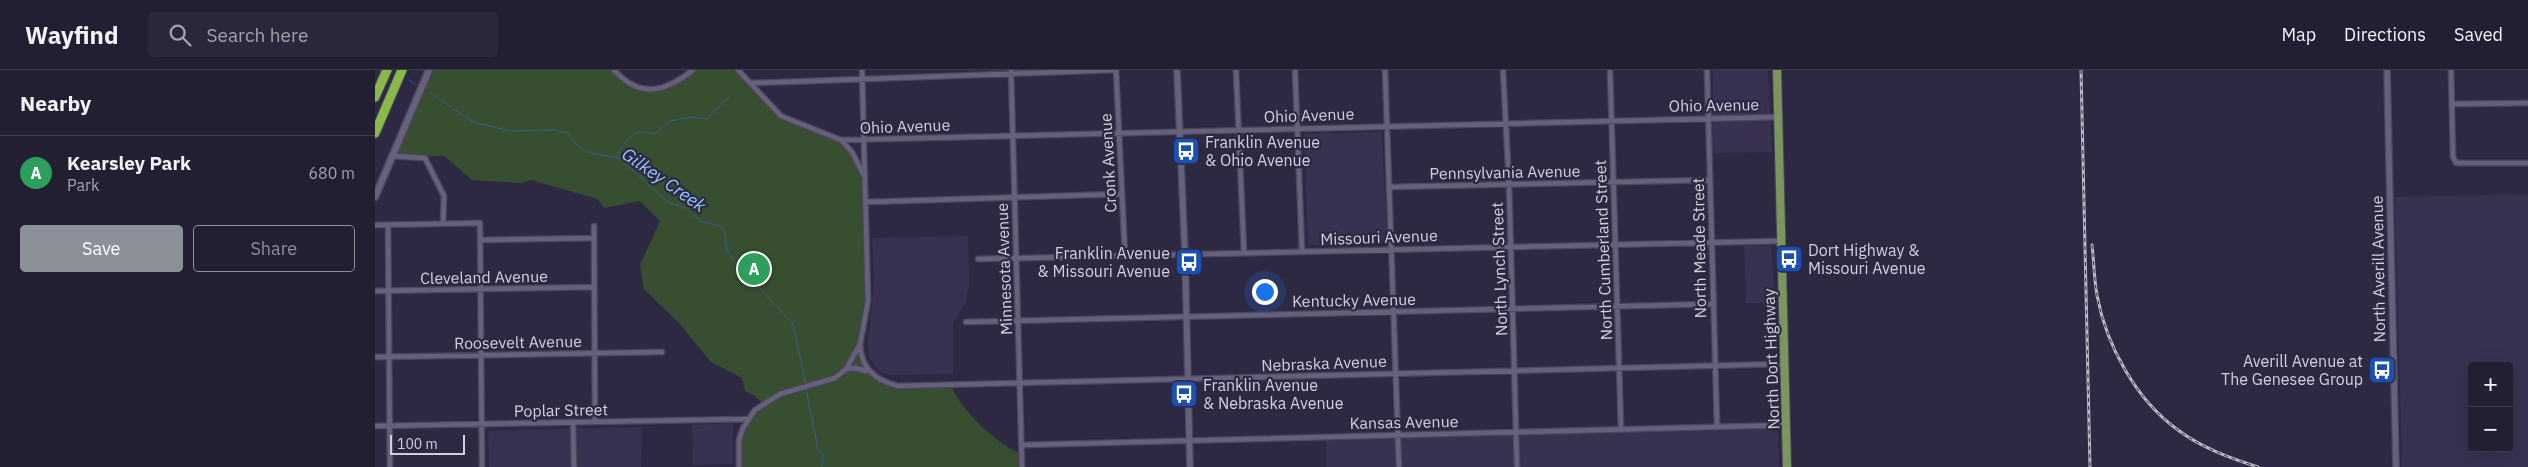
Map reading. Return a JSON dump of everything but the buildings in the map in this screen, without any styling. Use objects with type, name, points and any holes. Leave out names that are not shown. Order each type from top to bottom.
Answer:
[{"type":"highway","points":[[375,97],[386,70]]},
{"type":"highway","points":[[376,130],[402,70]]},
{"type":"highway","points":[[376,130],[409,70]]},
{"type":"main road","points":[[375,197],[429,70]]},
{"type":"main road","name":"North Dort Highway","points":[[1777,70],[1787,467]]},
{"type":"street","points":[[614,70],[624,81],[633,86],[651,90],[677,83],[693,70]]},
{"type":"street","points":[[738,70],[781,116],[841,140],[852,152],[865,179]]},
{"type":"street","points":[[862,70],[868,301],[860,344],[861,358],[871,373]]},
{"type":"street","points":[[752,83],[1011,72],[1117,70]]},
{"type":"street","name":"Cronk Avenue","points":[[1117,70],[1125,255]]},
{"type":"street","points":[[1177,70],[1185,254],[1190,467]]},
{"type":"street","points":[[1236,70],[1243,253]]},
{"type":"street","points":[[1295,70],[1302,252]]},
{"type":"street","points":[[1385,70],[1399,467]]},
{"type":"street","name":"North Lynch Street","points":[[1503,70],[1509,184],[1517,467]]},
{"type":"street","name":"North Cumberland Street","points":[[1610,70],[1621,429]]},
{"type":"street","name":"North Meade Street","points":[[1707,70],[1717,426]]},
{"type":"street","name":"North Averill Avenue","points":[[2387,70],[2396,467]]},
{"type":"street","points":[[2451,70],[2453,157],[2456,163],[2528,163]]},
{"type":"street","name":"Minnesota Avenue","points":[[1011,72],[1022,467]]},
{"type":"street","points":[[2453,104],[2528,103]]},
{"type":"street","name":"Ohio Avenue","points":[[841,140],[1505,122],[1778,117]]},
{"type":"street","points":[[392,156],[425,158],[444,196],[443,224]]},
{"type":"street","name":"Pennsylvania Avenue","points":[[1390,187],[1710,180]]},
{"type":"street","points":[[866,202],[1122,194]]},
{"type":"street","points":[[375,225],[480,223],[482,467]]},
{"type":"street","points":[[388,225],[390,467]]},
{"type":"street","points":[[594,226],[595,422]]},
{"type":"street","points":[[479,240],[594,238]]},
{"type":"street","name":"Missouri Avenue","points":[[978,260],[1712,241],[1781,241]]},
{"type":"street","name":"Cleveland Avenue","points":[[375,291],[594,287]]},
{"type":"street","name":"Kentucky Avenue","points":[[965,322],[1713,304]]},
{"type":"street","points":[[739,467],[739,440],[748,419],[762,403],[780,394],[835,378],[846,369],[860,344]]},
{"type":"street","name":"Roosevelt Avenue","points":[[375,358],[662,352]]},
{"type":"street","name":"Nebraska Avenue","points":[[846,369],[855,368],[871,373],[887,384],[898,386],[1784,364]]},
{"type":"street","name":"Poplar Street","points":[[375,426],[748,419]]},
{"type":"street","points":[[573,422],[574,467]]},
{"type":"street","name":"Kansas Avenue","points":[[1022,445],[1787,425]]},
{"type":"shaded area","points":[[1713,70],[1768,70],[1772,152],[1712,153]]},
{"type":"shaded area","points":[[1382,132],[1387,242],[1308,245],[1304,134]]},
{"type":"shaded area","points":[[2528,194],[2528,467],[2402,467],[2395,197]]},
{"type":"shaded area","points":[[968,236],[969,286],[965,304],[953,323],[953,374],[889,375],[879,371],[869,358],[868,343],[874,284],[872,238]]},
{"type":"shaded area","points":[[1744,246],[1771,246],[1775,303],[1746,303]]},
{"type":"shaded area","points":[[733,423],[733,464],[693,465],[692,425]]},
{"type":"shaded area","points":[[642,427],[641,467],[489,467],[488,431]]},
{"type":"shaded area","points":[[1772,429],[1778,433],[1779,467],[1326,467],[1326,440]]},
{"type":"green space","points":[[429,70],[614,70],[634,86],[658,89],[693,70],[738,70],[781,116],[841,140],[852,152],[865,179],[868,301],[860,344],[861,358],[870,373],[898,386],[951,385],[962,404],[980,425],[1012,450],[1022,454],[1022,467],[739,467],[743,432],[750,418],[762,403],[755,396],[745,391],[742,378],[711,362],[679,323],[644,289],[640,265],[660,221],[640,201],[604,208],[598,199],[531,180],[521,183],[472,180],[444,156],[392,156]]},
{"type":"waterway","name":"Gilkey Creek","points":[[409,80],[417,85]]},
{"type":"waterway","name":"Gilkey Creek","points":[[430,93],[473,122],[511,131],[555,130],[569,134],[576,144],[587,152],[620,159],[669,203],[686,208],[700,221],[720,226],[725,232],[727,250],[734,261],[793,324],[806,385]]},
{"type":"waterway","points":[[617,157],[624,145],[634,134],[643,132],[655,134],[670,121],[692,117],[707,119],[729,97]]},
{"type":"waterway","name":"Gilkey Creek","points":[[806,389],[818,449],[823,455],[822,467]]},
{"type":"railway","points":[[2081,70],[2090,467]]},
{"type":"railway","points":[[2092,245],[2096,289],[2101,314],[2116,352],[2136,387],[2163,418],[2187,436],[2216,452],[2258,467]]},
{"type":"place","name":"Franklin Avenue & Ohio Avenue","points":[[1186,151]]},
{"type":"place","name":"Dort Highway & Missouri Avenue","points":[[1789,259]]},
{"type":"place","name":"Franklin Avenue & Missouri Avenue","points":[[1189,262]]},
{"type":"place","name":"Kearsley Park","points":[[754,269]]},
{"type":"place","name":"Averill Avenue at The Genesee Group","points":[[2382,370]]},
{"type":"place","name":"Franklin Avenue & Nebraska Avenue","points":[[1184,394]]}]
